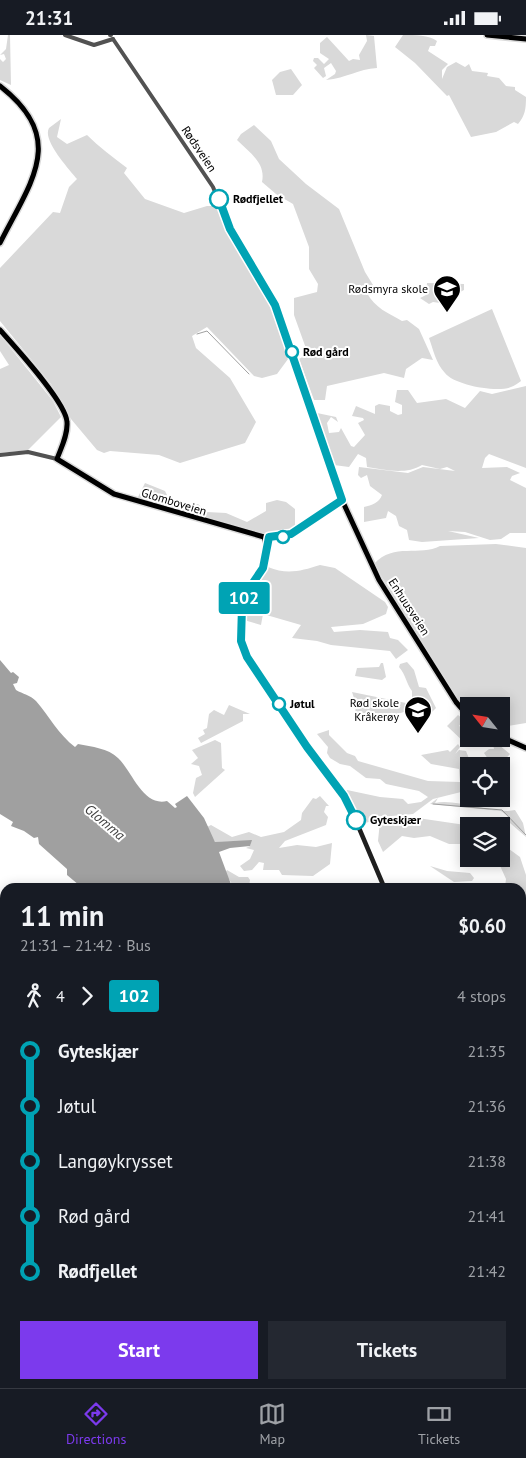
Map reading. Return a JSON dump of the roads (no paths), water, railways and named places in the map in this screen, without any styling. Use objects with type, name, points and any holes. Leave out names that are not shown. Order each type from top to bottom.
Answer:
[{"type":"main road","points":[[487,35],[526,39]]},
{"type":"main road","points":[[0,86],[18,101],[32,119],[38,136],[39,149],[33,175],[0,243]]},
{"type":"main road","points":[[0,330],[31,366],[66,416],[66,433],[56,459]]},
{"type":"main road","name":"Glomboveien","points":[[56,459],[114,494],[266,537],[291,534],[342,500]]},
{"type":"main road","name":"Enhuusveien","points":[[342,500],[379,580],[460,707]]},
{"type":"main road","points":[[266,537],[263,568],[243,600],[240,631],[243,648],[307,747],[348,802],[382,883]]},
{"type":"main road","points":[[510,741],[526,748]]},
{"type":"street","points":[[65,35],[94,45],[103,43],[111,37]]},
{"type":"street","name":"Rødsveien","points":[[111,37],[213,187],[234,236],[275,305],[342,500]]},
{"type":"street","name":"Glomboveien","points":[[0,455],[28,452],[45,454],[56,459]]},
{"type":"water","name":"Glomma","points":[[0,660],[11,673],[13,672],[19,677],[17,683],[13,684],[16,690],[36,701],[59,731],[75,747],[78,744],[89,746],[105,750],[114,755],[151,799],[167,801],[175,808],[177,807],[175,804],[187,796],[204,818],[215,842],[252,840],[250,846],[230,848],[219,852],[231,883],[77,883],[67,875],[67,869],[39,844],[38,837],[34,838],[24,831],[11,826],[13,822],[0,814]]},
{"type":"waterway","points":[[197,334],[207,331],[249,374]]},
{"type":"waterway","points":[[433,804],[502,810],[526,835]]},
{"type":"place","name":"Rødfjellet","points":[[219,199]]},
{"type":"place","name":"Rødsmyra skole","points":[[447,313]]},
{"type":"place","name":"Rød gård","points":[[292,352]]},
{"type":"place","name":"Jøtul","points":[[279,704]]},
{"type":"place","name":"Rød skole Kråkerøy","points":[[418,734]]},
{"type":"place","name":"Gyteskjær","points":[[356,820]]}]
